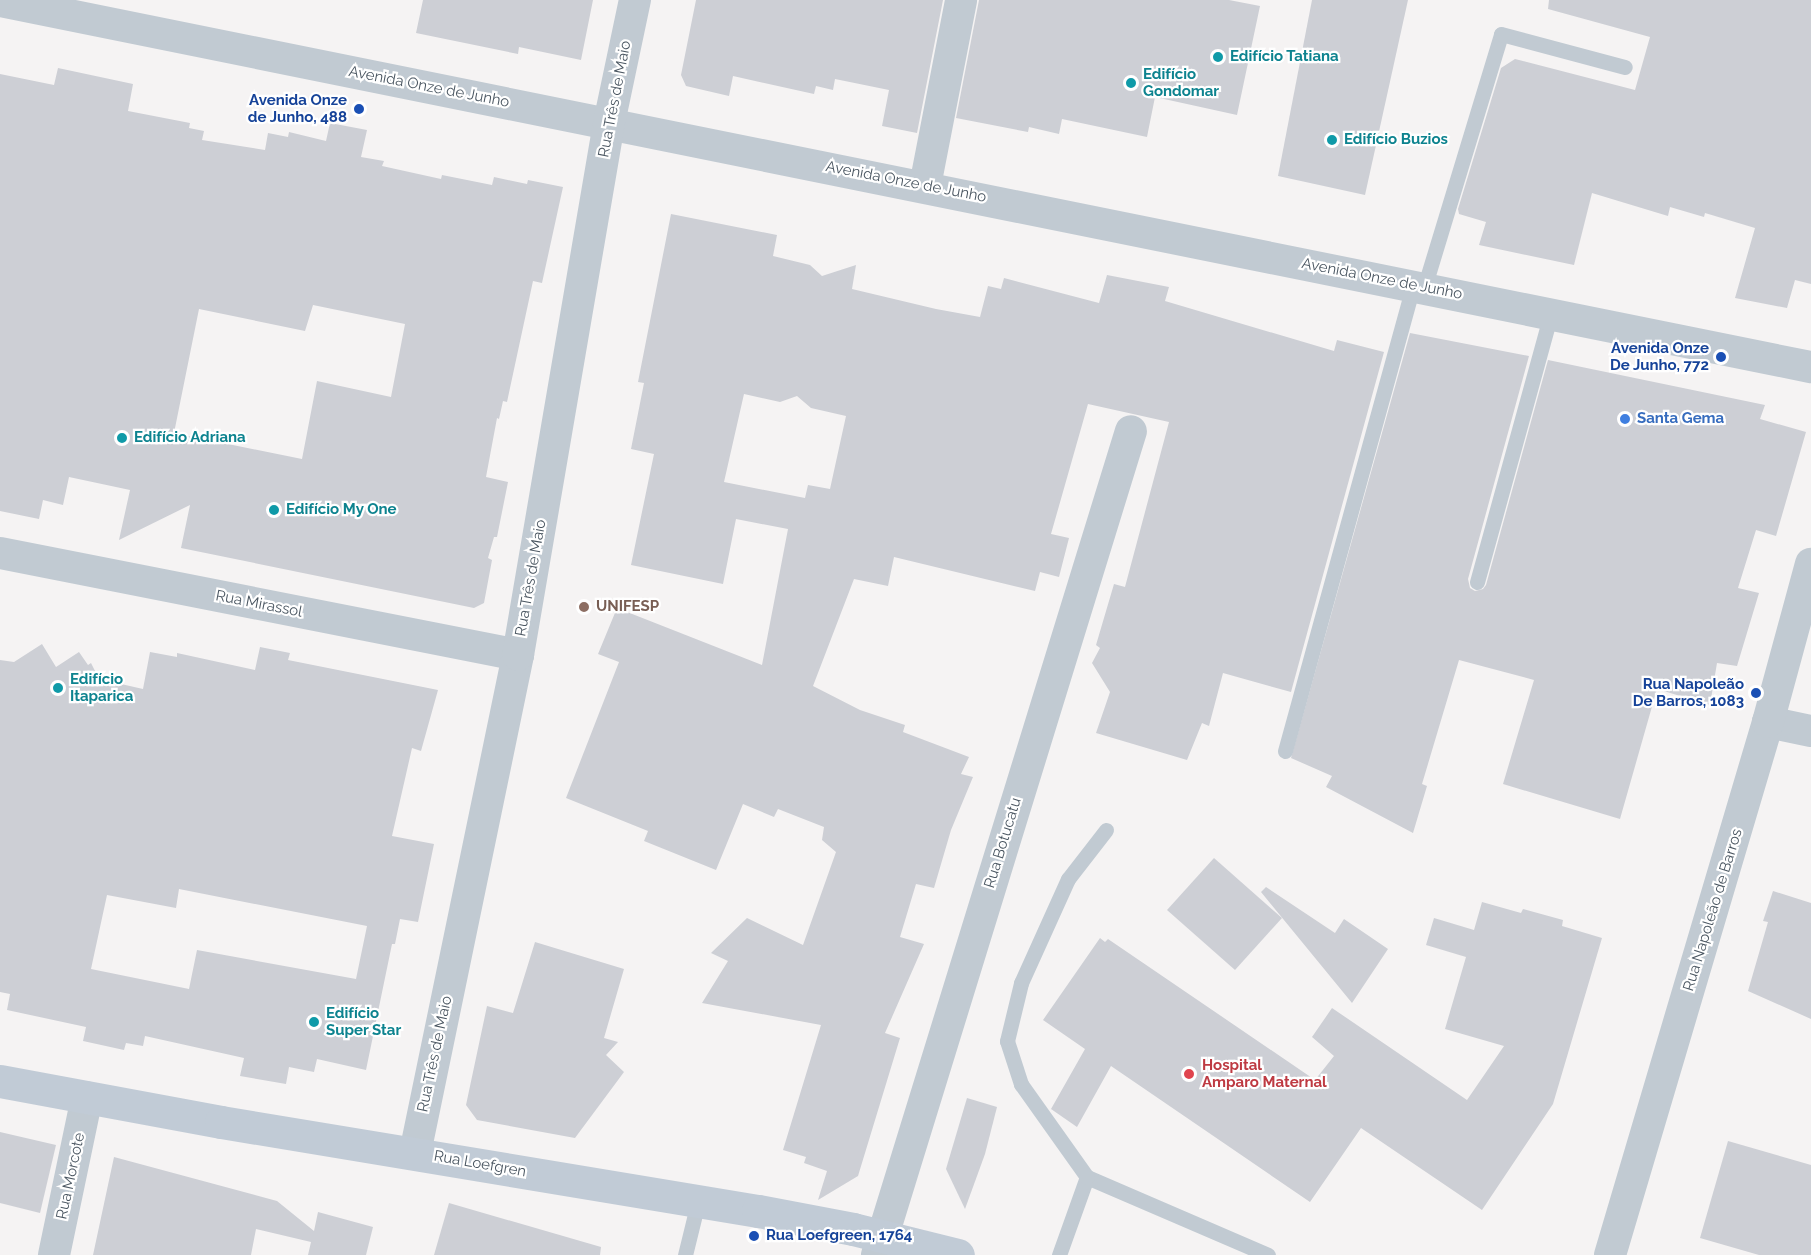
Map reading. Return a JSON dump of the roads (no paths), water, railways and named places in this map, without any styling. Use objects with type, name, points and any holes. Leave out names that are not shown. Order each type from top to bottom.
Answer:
[{"type":"street","name":"Rua Três de Maio","points":[[415,1153],[518,656],[609,123],[635,0]]},
{"type":"street","points":[[925,186],[961,0]]},
{"type":"street","name":"Avenida Onze de Junho","points":[[0,1],[96,10],[609,123],[1811,367]]},
{"type":"street","name":"Rua Botucatu","points":[[880,1246],[1131,431]]},
{"type":"street","name":"Rua Mirassol","points":[[0,553],[518,656]]},
{"type":"street","name":"Rua Napoleão de Barros","points":[[1610,1255],[1768,722],[1811,564]]},
{"type":"street","points":[[1768,722],[1811,731]]},
{"type":"street","name":"Rua Loefgren","points":[[0,1081],[698,1202],[880,1246],[958,1255]]},
{"type":"street","name":"Rua Morcote","points":[[54,1255],[87,1097]]},
{"type":"lane","points":[[1285,751],[1418,286],[1501,34],[1625,67]]},
{"type":"lane","points":[[1477,582],[1551,314]]},
{"type":"lane","points":[[1106,830],[1068,879],[1021,983],[1007,1041],[1021,1084],[1087,1177],[1268,1255]]},
{"type":"lane","points":[[1059,1255],[1087,1177]]},
{"type":"lane","points":[[685,1255],[698,1202]]},
{"type":"place","name":"Edifício Tatiana","points":[[1218,57]]},
{"type":"place","name":"Edifício Gondomar","points":[[1131,83]]},
{"type":"place","name":"Avenida Onze de Junho, 488","points":[[359,109]]},
{"type":"place","name":"Edifício Buzios","points":[[1332,140]]},
{"type":"place","name":"Avenida Onze De Junho, 772","points":[[1721,357]]},
{"type":"place","name":"Santa Gema","points":[[1625,419]]},
{"type":"place","name":"Edifício Adriana","points":[[122,438]]},
{"type":"place","name":"Edifício My One","points":[[274,510]]},
{"type":"place","name":"UNIFESP","points":[[584,607]]},
{"type":"place","name":"Edifício Itaparica","points":[[58,688]]},
{"type":"place","name":"Rua Napoleão De Barros, 1083","points":[[1756,693]]},
{"type":"place","name":"Edifício Super Star","points":[[314,1022]]},
{"type":"place","name":"Hospital Amparo Maternal","points":[[1189,1074]]},
{"type":"place","name":"Rua Loefgreen, 1764","points":[[754,1236]]}]
